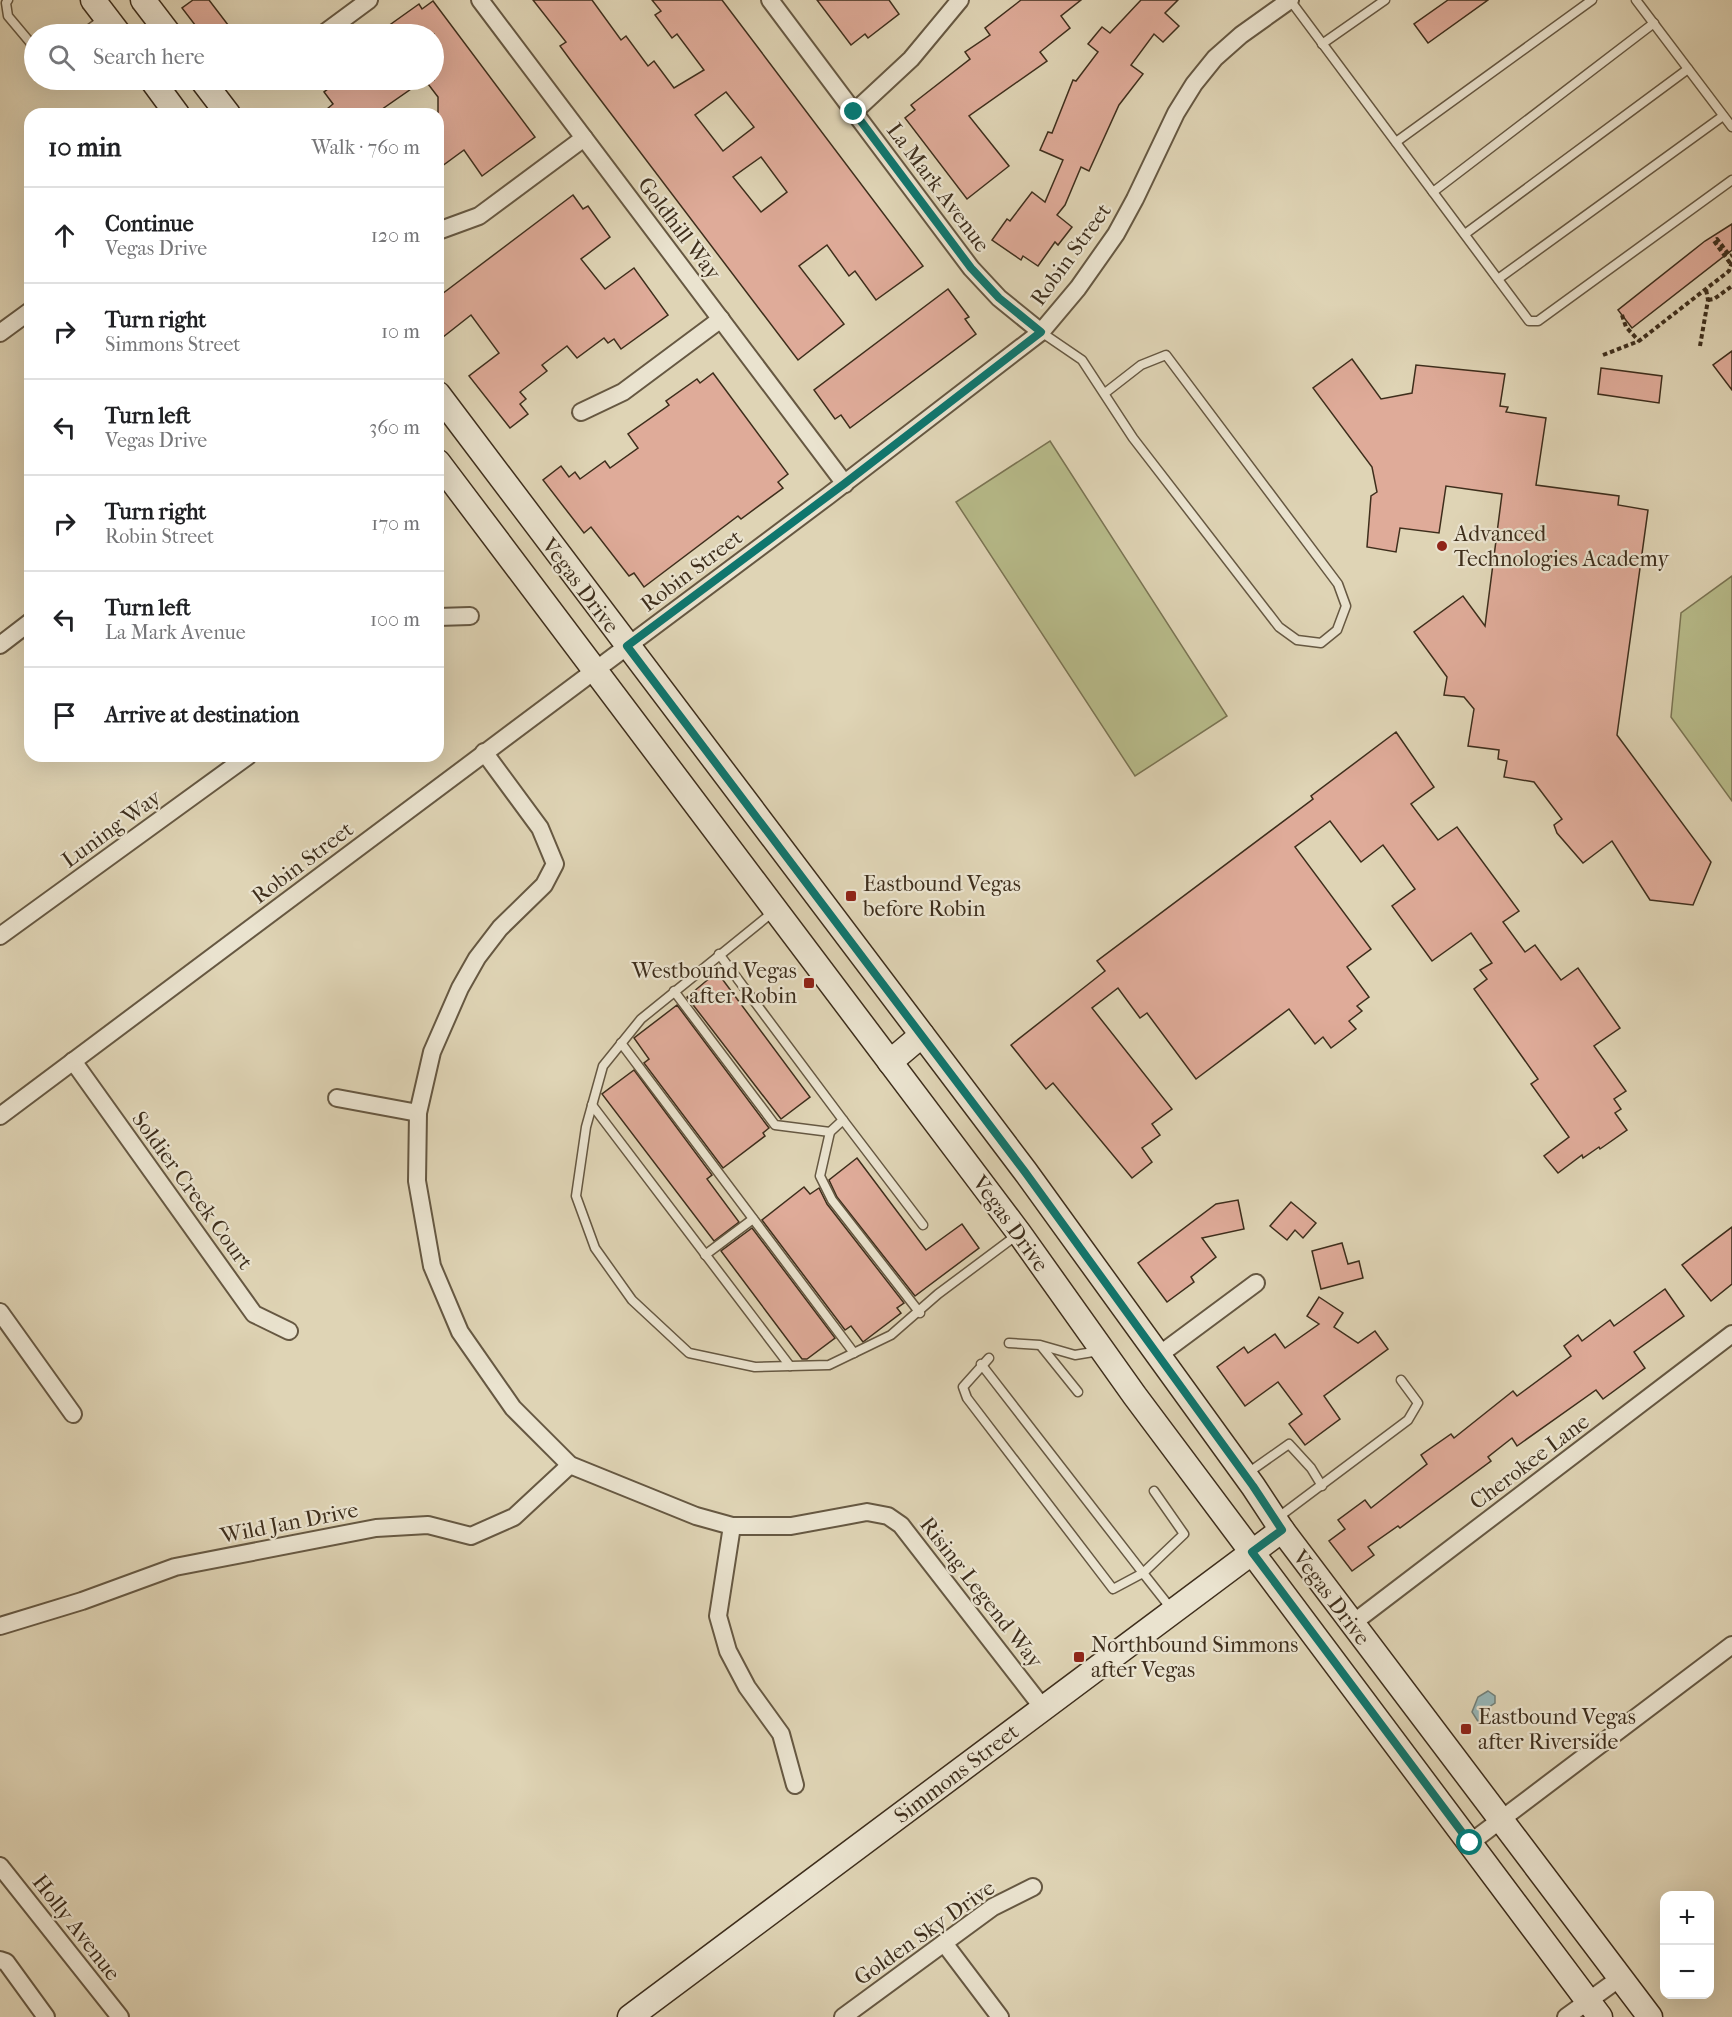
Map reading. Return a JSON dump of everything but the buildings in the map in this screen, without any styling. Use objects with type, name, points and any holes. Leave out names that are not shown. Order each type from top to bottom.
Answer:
[{"type":"main road","points":[[143,0],[161,24]]},
{"type":"main road","points":[[159,90],[173,108]]},
{"type":"main road","points":[[210,90],[223,108]]},
{"type":"main road","name":"Vegas Drive","points":[[444,402],[922,1035],[1159,1356],[1279,1525],[1650,2017]]},
{"type":"main road","name":"Vegas Drive","points":[[444,470],[1019,1233],[1102,1351],[1594,2009]]},
{"type":"main road","points":[[890,1062],[922,1035]]},
{"type":"main road","name":"Simmons Street","points":[[630,2017],[1252,1552],[1279,1525]]},
{"type":"street","points":[[337,24],[369,0]]},
{"type":"street","name":"Goldhill Way","points":[[480,0],[844,484]]},
{"type":"street","name":"La Mark Avenue","points":[[770,0],[971,268],[999,298],[1041,332]]},
{"type":"street","points":[[854,112],[911,59],[960,0]]},
{"type":"street","name":"Robin Street","points":[[0,1116],[844,484],[1041,332],[1078,288],[1116,234],[1176,113],[1194,84],[1215,58],[1241,35],[1290,0]]},
{"type":"street","points":[[444,229],[479,216],[584,138]]},
{"type":"street","points":[[0,333],[24,315]]},
{"type":"street","points":[[581,412],[623,392],[721,319]]},
{"type":"street","points":[[444,617],[470,616]]},
{"type":"street","points":[[0,645],[24,627]]},
{"type":"street","name":"Rising Legend Way","points":[[484,753],[540,828],[555,864],[544,885],[500,928],[477,958],[460,988],[432,1052],[418,1113],[417,1180],[432,1266],[460,1332],[513,1408],[570,1465],[696,1516],[732,1526],[791,1526],[867,1512],[888,1516],[902,1525],[1043,1708]]},
{"type":"street","name":"Luning Way","points":[[0,936],[240,762]]},
{"type":"street","name":"Soldier Creek Court","points":[[73,1061],[254,1314],[289,1331]]},
{"type":"street","points":[[337,1098],[418,1113]]},
{"type":"street","points":[[1159,1356],[1256,1283]]},
{"type":"street","points":[[0,1312],[73,1414]]},
{"type":"street","name":"Cherokee Lane","points":[[1353,1623],[1732,1334]]},
{"type":"street","name":"Wild Jan Drive","points":[[0,1626],[186,1564],[376,1528],[428,1525],[471,1536],[514,1517],[570,1465]]},
{"type":"street","points":[[732,1526],[718,1616],[728,1651],[742,1678],[781,1734],[795,1785]]},
{"type":"street","points":[[1470,1843],[1732,1645]]},
{"type":"street","name":"Holly Avenue","points":[[0,1866],[120,2017]]},
{"type":"street","name":"Golden Sky Drive","points":[[843,2017],[993,1906],[1033,1887]]},
{"type":"street","points":[[944,1943],[1000,2017]]},
{"type":"street","points":[[0,1960],[6,1962],[46,2017]]},
{"type":"street","points":[[1566,2017],[1594,2009],[1620,1978]]},
{"type":"lane","points":[[8,0],[6,3],[8,16],[24,35]]},
{"type":"lane","points":[[1290,0],[1529,321],[1538,321],[1732,180]]},
{"type":"lane","points":[[1323,44],[1385,0]]},
{"type":"lane","points":[[1396,142],[1592,0]]},
{"type":"lane","points":[[1636,0],[1732,128]]},
{"type":"lane","points":[[1433,192],[1654,23]]},
{"type":"lane","points":[[1465,234],[1688,69]]},
{"type":"lane","points":[[1498,279],[1723,116]]},
{"type":"lane","points":[[1041,332],[1082,360],[1133,438],[1279,627],[1297,640],[1321,643],[1337,630],[1346,606],[1338,584],[1166,355],[1141,365],[1105,393]]},
{"type":"lane","points":[[775,910],[641,1019],[603,1066],[586,1127],[576,1196],[595,1248],[632,1300],[689,1353],[755,1367],[829,1365],[891,1335],[938,1294],[1019,1233]]},
{"type":"lane","points":[[719,954],[923,1224]]},
{"type":"lane","points":[[674,991],[775,1125],[830,1132]]},
{"type":"lane","points":[[621,1043],[854,1353]]},
{"type":"lane","points":[[592,1105],[790,1366]]},
{"type":"lane","points":[[843,1120],[830,1132],[820,1176],[832,1200],[920,1312]]},
{"type":"lane","points":[[705,1255],[753,1219]]},
{"type":"lane","points":[[1009,1343],[1040,1345],[1075,1355],[1102,1351]]},
{"type":"lane","points":[[1040,1345],[1078,1392]]},
{"type":"lane","points":[[1154,1491],[1184,1534],[1143,1573],[1113,1589],[967,1398],[963,1387],[985,1361],[1143,1573],[1173,1611]]},
{"type":"lane","points":[[1279,1525],[1322,1486],[1408,1420],[1418,1403],[1401,1380]]},
{"type":"lane","points":[[1245,1475],[1289,1444],[1311,1468],[1322,1486]]},
{"type":"path","points":[[1603,355],[1639,341],[1729,271],[1731,263],[1714,241],[1717,239],[1730,256],[1732,255]]},
{"type":"path","points":[[1708,300],[1714,299],[1732,286]]},
{"type":"path","points":[[1700,346],[1708,300],[1706,289]]},
{"type":"path","points":[[1622,315],[1626,327],[1639,341]]},
{"type":"green space","points":[[1050,441],[1227,716],[1135,776],[956,502]]},
{"type":"green space","points":[[1732,576],[1732,801],[1671,717],[1681,613]]},
{"type":"water","points":[[1488,1691],[1495,1696],[1495,1703],[1483,1711],[1483,1719],[1479,1723],[1472,1712],[1478,1697]]},
{"type":"place","name":"Advanced Technologies Academy","points":[[1442,546]]},
{"type":"place","name":"Eastbound Vegas before Robin","points":[[851,896]]},
{"type":"place","name":"Westbound Vegas after Robin","points":[[809,983]]},
{"type":"place","name":"Northbound Simmons after Vegas","points":[[1079,1657]]},
{"type":"place","name":"Eastbound Vegas after Riverside","points":[[1466,1729]]},
{"type":"route","points":[[854,112],[971,268],[999,298],[1041,332],[844,484],[627,646],[1104,1278],[1253,1486],[1282,1530],[1252,1552],[1470,1843]]}]
